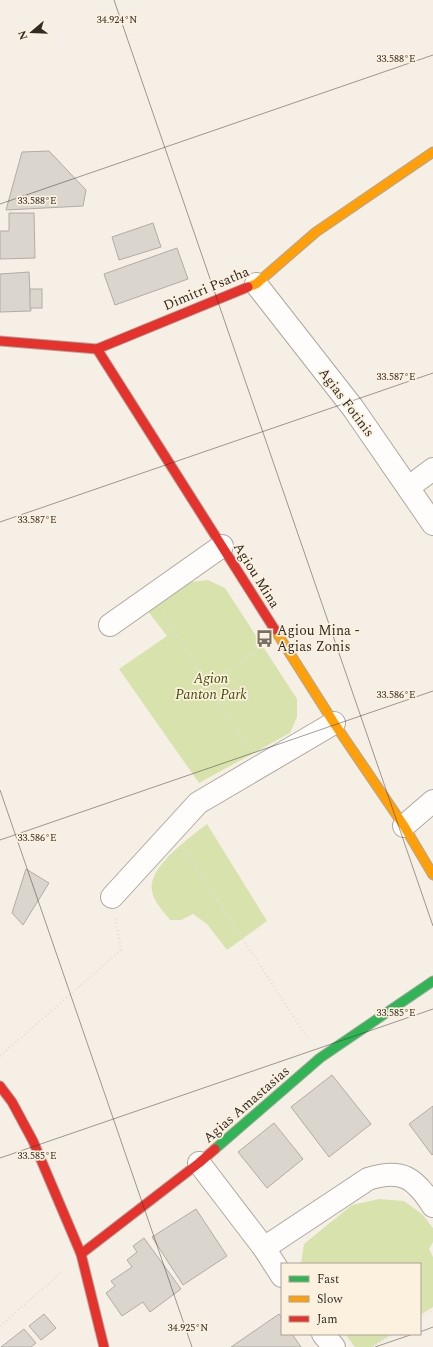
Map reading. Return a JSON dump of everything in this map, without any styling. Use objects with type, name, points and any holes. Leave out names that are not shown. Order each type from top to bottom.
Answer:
[{"type":"street","name":"Dimitri Psatha","points":[[0,341],[97,349],[256,284],[316,232],[433,152]]},
{"type":"street","name":"Agias Fotinis","points":[[256,284],[353,408],[409,487],[433,524]]},
{"type":"street","name":"Agiou Mina","points":[[97,349],[334,723],[404,826],[433,875]]},
{"type":"street","points":[[409,487],[433,469]]},
{"type":"street","points":[[110,625],[222,546]]},
{"type":"street","points":[[112,898],[198,803],[334,723]]},
{"type":"street","points":[[404,826],[433,801]]},
{"type":"street","name":"Agias Amastasias","points":[[81,1254],[199,1163],[320,1058],[433,981]]},
{"type":"street","points":[[0,1086],[12,1102],[33,1141],[81,1254],[104,1347]]},
{"type":"street","points":[[199,1163],[264,1248],[281,1274]]},
{"type":"street","points":[[264,1248],[368,1179],[381,1175],[395,1174],[408,1178],[424,1193],[433,1206]]},
{"type":"street","points":[[324,1335],[334,1347]]},
{"type":"path","points":[[151,595],[259,767]]},
{"type":"path","points":[[207,685],[278,635]]},
{"type":"path","points":[[172,830],[320,1058]]},
{"type":"path","points":[[0,1056],[121,950],[112,898]]},
{"type":"path","points":[[0,1326],[81,1254]]},
{"type":"path","points":[[421,1317],[433,1310]]},
{"type":"path","points":[[373,1347],[392,1335]]},
{"type":"green space","name":"Agion Panton Park","points":[[208,580],[225,588],[297,699],[297,717],[290,733],[199,783],[119,669],[167,636],[147,610],[191,582]]},
{"type":"green space","points":[[207,824],[267,921],[227,950],[207,924],[193,914],[181,920],[170,920],[157,903],[152,891],[152,882],[163,863],[181,845]]},
{"type":"green space","points":[[379,1199],[404,1201],[422,1214],[433,1228],[433,1242],[429,1249],[433,1257],[433,1307],[421,1314],[421,1263],[301,1263],[304,1244],[352,1205]]},
{"type":"green space","points":[[346,1335],[390,1335],[372,1347],[355,1347]]},
{"type":"building","points":[[49,151],[86,190],[83,206],[6,210],[22,152]]},
{"type":"building","points":[[9,213],[34,213],[35,258],[0,259],[0,231],[9,231]]},
{"type":"building","points":[[153,223],[161,247],[119,260],[112,237]]},
{"type":"building","points":[[177,248],[188,279],[115,305],[104,274]]},
{"type":"building","points":[[29,272],[31,311],[0,312],[0,274]]},
{"type":"building","points":[[30,289],[42,289],[42,308],[30,308]]},
{"type":"building","points":[[26,869],[49,883],[23,925],[12,913]]},
{"type":"building","points":[[332,1075],[371,1124],[329,1157],[291,1107]]},
{"type":"building","points":[[433,1106],[433,1154],[432,1155],[409,1124]]},
{"type":"building","points":[[274,1123],[303,1159],[267,1188],[238,1152]]},
{"type":"building","points":[[196,1209],[227,1256],[183,1285],[152,1237]]},
{"type":"building","points":[[144,1238],[181,1289],[150,1312],[143,1302],[122,1316],[106,1293],[115,1286],[111,1281],[132,1267],[127,1260],[137,1252],[133,1246]]},
{"type":"building","points":[[44,1314],[56,1328],[41,1340],[29,1326]]},
{"type":"building","points":[[279,1314],[281,1317],[281,1335],[293,1335],[301,1347],[231,1347]]},
{"type":"building","points":[[24,1329],[36,1343],[31,1347],[1,1347]]},
{"type":"traffic: fast","points":[[215,1149],[320,1058],[433,981]]},
{"type":"traffic: slow","points":[[248,287],[256,284],[316,232],[433,152]]},
{"type":"traffic: slow","points":[[275,630],[334,723],[404,826],[433,875]]},
{"type":"traffic: jam","points":[[0,341],[97,349],[248,287]]},
{"type":"traffic: jam","points":[[97,349],[275,630]]},
{"type":"traffic: jam","points":[[0,1086],[12,1102],[33,1141],[81,1254],[104,1347]]},
{"type":"traffic: jam","points":[[81,1254],[215,1149]]},
{"type":"place","name":"Agiou Mina - Agias Zonis","points":[[264,638]]}]
